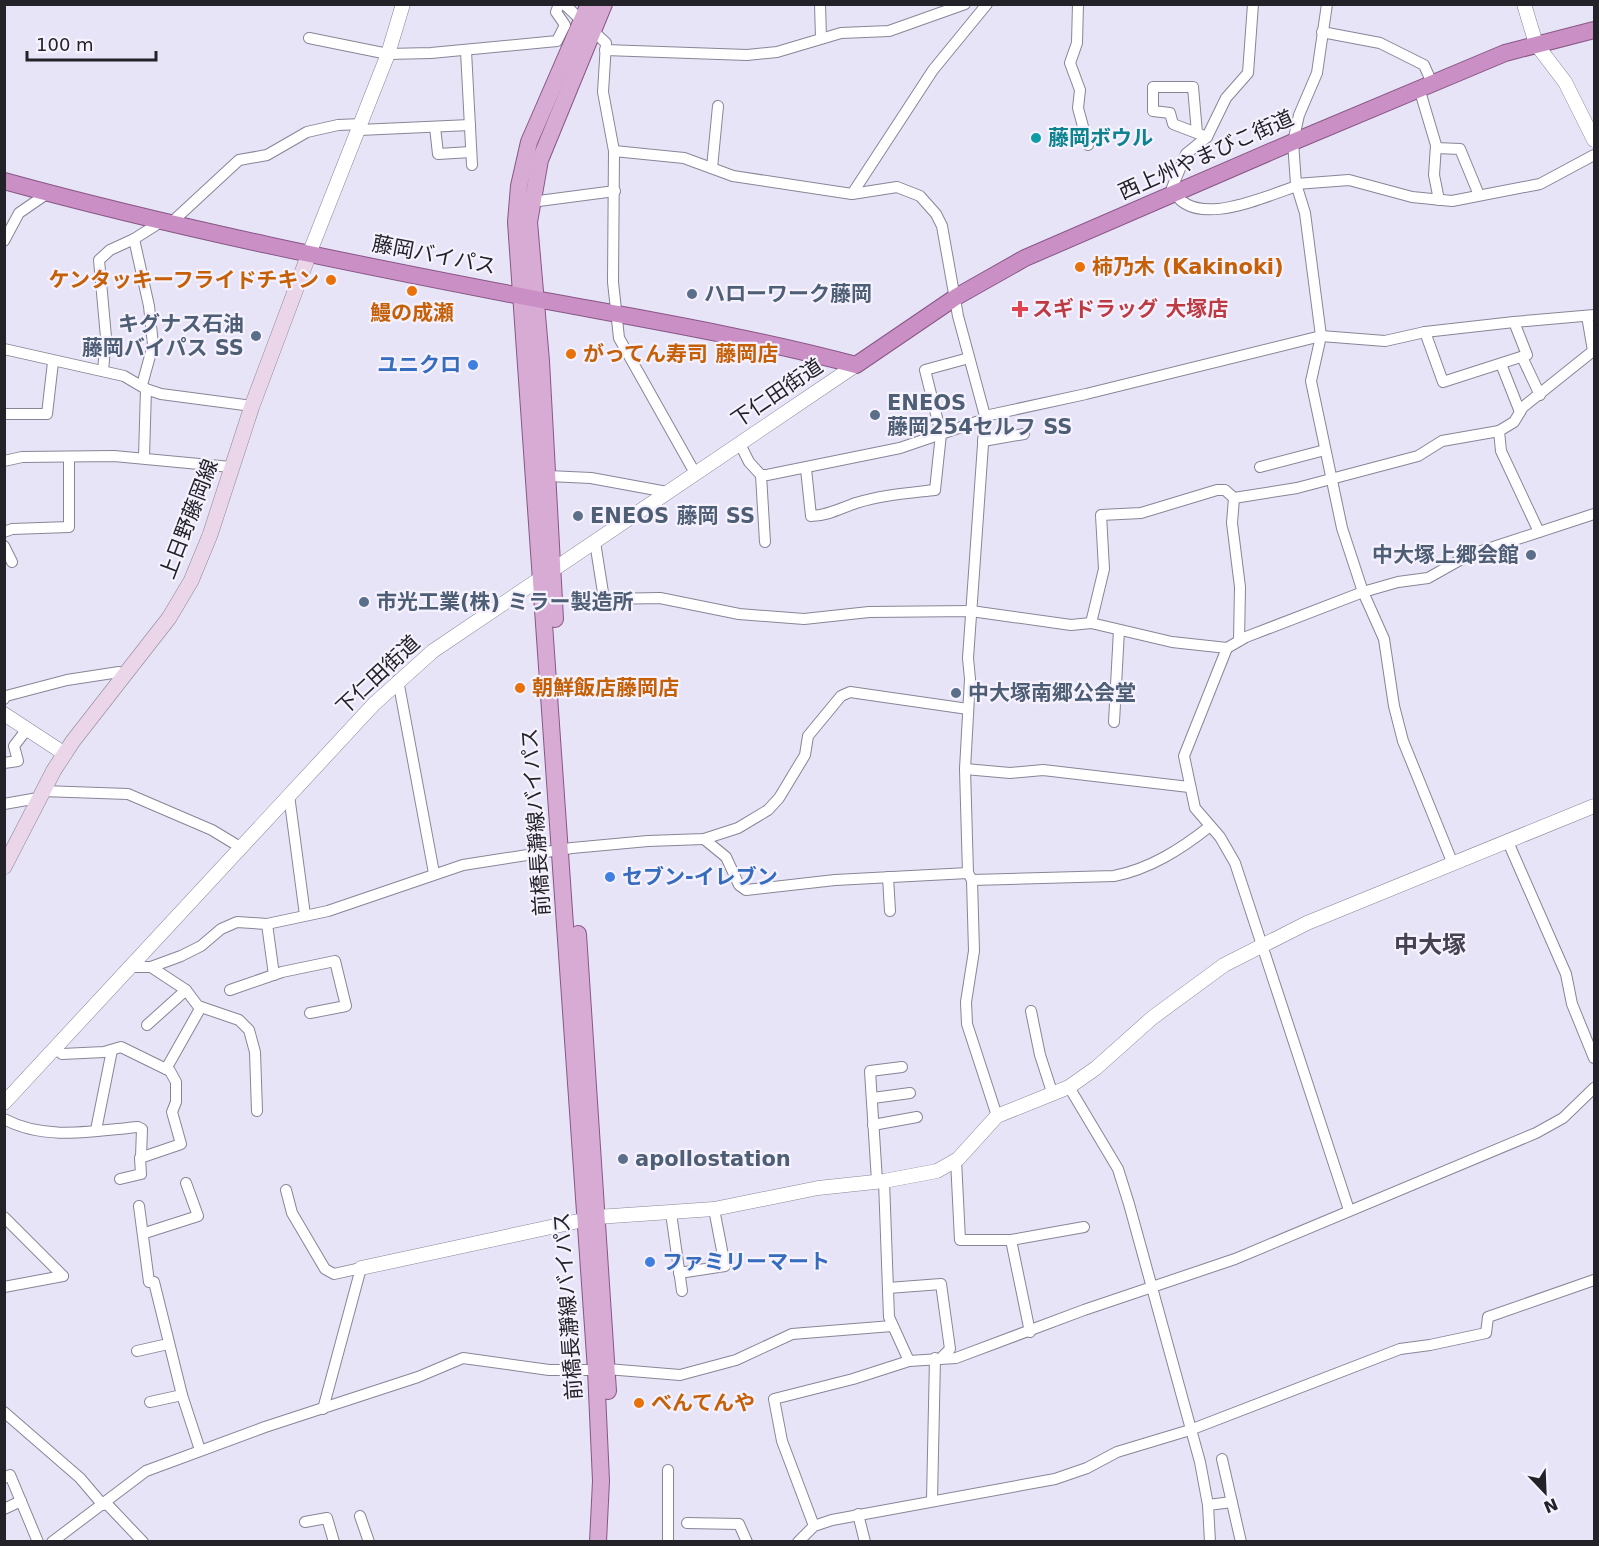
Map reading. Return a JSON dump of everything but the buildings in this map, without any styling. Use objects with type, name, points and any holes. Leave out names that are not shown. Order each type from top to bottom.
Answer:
[{"type":"highway","name":"西上州やまびこ街道","points":[[856,365],[956,297],[1025,258],[1293,141],[1505,53],[1594,30]]},
{"type":"highway","name":"藤岡バイパス","points":[[4,181],[309,254],[615,313],[856,365]]},
{"type":"main road","name":"前橋長瀞線バイパス","points":[[589,4],[587,27],[540,160],[531,202],[529,297],[590,1218],[612,1480],[609,1542]]},
{"type":"main road","name":"前橋長瀞線バイパス","points":[[546,573],[548,476],[529,297],[516,222],[525,156],[587,27],[604,4]]},
{"type":"main road","name":"上日野藤岡線","points":[[4,867],[40,795],[65,754],[169,618],[191,581],[210,535],[252,406],[309,254]]},
{"type":"main road","name":"前橋長瀞線バイパス","points":[[598,1542],[602,1370]]},
{"type":"street","points":[[309,254],[388,54],[404,4]]},
{"type":"street","points":[[309,38],[388,54],[466,51],[557,41],[565,26],[556,12],[559,4]]},
{"type":"street","points":[[564,4],[604,40],[603,92],[614,151],[615,313],[619,338],[695,473]]},
{"type":"street","points":[[820,4],[821,38]]},
{"type":"street","points":[[605,50],[747,56],[777,52],[841,33],[889,31],[965,4]]},
{"type":"street","points":[[852,194],[933,70],[987,4]]},
{"type":"street","points":[[1078,4],[1077,43],[1070,63],[1080,90],[1078,108],[1088,145]]},
{"type":"street","points":[[1252,4],[1248,73],[1226,98],[1202,135],[1186,154],[1173,188],[1181,202],[1195,208],[1219,210],[1297,185],[1349,180],[1412,197],[1452,201],[1540,183],[1594,155]]},
{"type":"street","points":[[1327,4],[1317,73],[1299,115],[1293,141],[1297,185],[1305,213],[1321,336],[1311,381],[1330,478],[1363,592],[1384,639],[1394,706],[1403,741],[1453,864]]},
{"type":"street","points":[[1524,4],[1536,44],[1565,82],[1594,140]]},
{"type":"street","points":[[1322,32],[1380,43],[1424,65],[1436,148],[1434,175],[1439,200]]},
{"type":"street","points":[[466,51],[472,165]]},
{"type":"street","points":[[1153,87],[1193,87],[1202,135],[1173,124],[1170,113],[1153,111],[1153,87]]},
{"type":"street","points":[[712,168],[718,106]]},
{"type":"street","points":[[103,371],[106,337],[99,260],[110,250],[168,221],[239,160],[267,155],[308,132],[338,125],[435,127],[470,125]]},
{"type":"street","points":[[435,127],[438,154],[471,152]]},
{"type":"street","points":[[1436,148],[1460,149],[1479,195]]},
{"type":"street","points":[[614,151],[684,158],[733,176],[852,194],[897,187],[920,196],[932,207],[942,226],[958,316],[985,417],[971,611],[965,769],[974,951],[966,1002],[967,1024],[997,1116]]},
{"type":"street","points":[[531,202],[615,192]]},
{"type":"street","points":[[4,241],[20,213],[48,193]]},
{"type":"street","points":[[134,239],[149,306],[153,345],[144,387],[144,457]]},
{"type":"street","points":[[760,475],[806,469],[900,448],[985,417],[1321,336],[1385,341],[1425,332],[1591,316],[1593,351],[1520,412],[1515,422],[1499,431],[1442,441],[1418,456],[1297,488],[1234,498]]},
{"type":"street","points":[[1425,332],[1443,382],[1527,355],[1514,322]]},
{"type":"street","points":[[4,349],[52,362],[103,371],[144,387],[183,398],[252,406]]},
{"type":"street","points":[[1522,357],[1540,395]]},
{"type":"street","points":[[806,469],[811,516],[897,494],[935,490],[941,434],[926,370],[969,358]]},
{"type":"street","points":[[4,414],[47,414],[52,362]]},
{"type":"street","points":[[1501,364],[1520,412]]},
{"type":"street","name":"下仁田街道","points":[[4,1102],[240,847],[398,681],[433,651],[546,573],[856,365]]},
{"type":"street","points":[[1499,431],[1501,451],[1539,532]]},
{"type":"street","points":[[983,441],[1023,434]]},
{"type":"street","points":[[740,444],[749,462],[760,475],[765,542]]},
{"type":"street","points":[[1260,467],[1325,450]]},
{"type":"street","points":[[4,461],[22,457],[144,457],[231,467]]},
{"type":"street","points":[[4,532],[12,529],[69,526],[69,458]]},
{"type":"street","points":[[548,476],[591,478],[667,492]]},
{"type":"street","points":[[1091,623],[1104,569],[1101,515],[1140,513],[1217,490],[1225,490],[1234,498]]},
{"type":"street","points":[[1234,498],[1232,523],[1240,586],[1239,641]]},
{"type":"street","points":[[595,542],[604,599],[660,598],[740,614],[804,619],[869,612],[971,611],[1071,625],[1091,623],[1200,647],[1227,648],[1239,641],[1363,592],[1398,582],[1428,578],[1469,555],[1594,514]]},
{"type":"street","points":[[4,546],[12,562]]},
{"type":"street","points":[[1114,722],[1119,630]]},
{"type":"street","points":[[1227,648],[1184,756],[1189,787],[1195,808],[1220,837],[1235,863],[1349,1210]]},
{"type":"street","points":[[4,699],[6,696],[67,680],[119,672],[124,675]]},
{"type":"street","points":[[398,681],[434,873]]},
{"type":"street","points":[[129,967],[151,967],[181,956],[201,946],[221,929],[237,922],[267,924],[339,908],[434,873],[463,865],[567,849],[648,841],[704,839],[738,828],[768,810],[794,776],[805,755],[808,736],[841,696],[850,692],[968,709]]},
{"type":"street","points":[[4,714],[65,754]]},
{"type":"street","points":[[4,763],[18,761],[14,746],[27,729]]},
{"type":"street","points":[[965,769],[1010,772],[1043,770],[1189,787]]},
{"type":"street","points":[[4,804],[40,795],[128,794],[212,830],[240,847]]},
{"type":"street","points":[[289,795],[305,915]]},
{"type":"street","points":[[286,1190],[292,1213],[325,1269],[334,1274],[590,1218],[714,1209],[818,1188],[881,1181],[937,1171],[956,1160],[997,1116],[1052,1092],[1070,1087],[1096,1068],[1152,1018],[1224,965],[1307,923],[1594,806]]},
{"type":"street","points":[[704,839],[726,857],[735,879],[746,890],[835,880],[888,877],[1114,876],[1133,873],[1182,848],[1209,826]]},
{"type":"street","points":[[1508,842],[1566,974],[1572,1004],[1594,1058]]},
{"type":"street","points":[[888,877],[890,911]]},
{"type":"street","points":[[267,924],[274,975]]},
{"type":"street","points":[[230,990],[274,975],[335,961],[346,1006],[310,1013]]},
{"type":"street","points":[[151,967],[186,990],[201,1007],[239,1020],[249,1030],[255,1052],[257,1111]]},
{"type":"street","points":[[147,1025],[186,990]]},
{"type":"street","points":[[166,1069],[201,1007]]},
{"type":"street","points":[[1031,1011],[1040,1055],[1052,1092]]},
{"type":"street","points":[[55,1048],[62,1054],[112,1050],[121,1047],[166,1069],[176,1082],[176,1102],[172,1112],[180,1144],[141,1157]]},
{"type":"street","points":[[96,1130],[112,1050]]},
{"type":"street","points":[[902,1067],[870,1071],[892,1326],[909,1361]]},
{"type":"street","points":[[1070,1087],[1118,1169],[1153,1286],[1200,1462],[1208,1506],[1210,1542]]},
{"type":"street","points":[[814,1526],[782,1441],[774,1399],[853,1379],[909,1361],[956,1358],[1153,1286],[1235,1259],[1536,1133],[1563,1118],[1594,1088]]},
{"type":"street","points":[[873,1098],[910,1093]]},
{"type":"street","points":[[873,1125],[917,1117]]},
{"type":"street","points":[[4,1119],[41,1132],[138,1127],[142,1129],[141,1174],[120,1179]]},
{"type":"street","points":[[956,1160],[960,1240],[1011,1240],[1084,1227]]},
{"type":"street","points":[[145,1233],[198,1216],[186,1183]]},
{"type":"street","points":[[140,1206],[152,1282],[182,1395],[200,1450]]},
{"type":"street","points":[[679,1273],[725,1266],[714,1209]]},
{"type":"street","points":[[670,1213],[682,1291]]},
{"type":"street","points":[[4,1287],[63,1276],[5,1217]]},
{"type":"street","points":[[1011,1240],[1030,1332]]},
{"type":"street","points":[[323,1409],[361,1268]]},
{"type":"street","points":[[798,1542],[814,1526],[858,1514],[1055,1479],[1087,1468],[1117,1452],[1190,1430],[1400,1349],[1430,1346],[1486,1333],[1488,1317],[1594,1280]]},
{"type":"street","points":[[888,1288],[941,1284],[950,1348],[938,1358],[932,1500]]},
{"type":"street","points":[[52,1542],[146,1471],[200,1450],[418,1377],[463,1358],[549,1370],[602,1370],[680,1375],[736,1360],[792,1334],[892,1326]]},
{"type":"street","points":[[137,1351],[168,1344]]},
{"type":"street","points":[[150,1402],[182,1395]]},
{"type":"street","points":[[4,1412],[80,1478],[143,1542]]},
{"type":"street","points":[[1222,1459],[1241,1542]]},
{"type":"street","points":[[668,1470],[668,1542]]},
{"type":"street","points":[[4,1478],[10,1475],[38,1542]]},
{"type":"street","points":[[4,1509],[21,1501]]},
{"type":"street","points":[[1208,1506],[1232,1502]]},
{"type":"street","points":[[858,1514],[865,1542]]},
{"type":"street","points":[[360,1515],[369,1542]]},
{"type":"street","points":[[305,1522],[327,1518],[334,1542]]},
{"type":"street","points":[[687,1523],[739,1524],[747,1542]]},
{"type":"place","name":"藤岡ボウル","points":[[1036,138]]},
{"type":"place","name":"柿乃木 (Kakinoki)","points":[[1080,267]]},
{"type":"place","name":"ケンタッキーフライドチキン","points":[[331,280]]},
{"type":"place","name":"鰻の成瀬","points":[[412,291]]},
{"type":"place","name":"ハローワーク藤岡","points":[[692,294]]},
{"type":"place","name":"スギドラッグ 大塚店","points":[[1020,309]]},
{"type":"place","name":"キグナス石油 藤岡バイパス SS","points":[[256,336]]},
{"type":"place","name":"がってん寿司 藤岡店","points":[[571,354]]},
{"type":"place","name":"ユニクロ","points":[[473,365]]},
{"type":"place","name":"ENEOS 藤岡254セルフ SS","points":[[875,415]]},
{"type":"place","name":"ENEOS 藤岡 SS","points":[[578,516]]},
{"type":"place","name":"中大塚上郷会館","points":[[1531,555]]},
{"type":"place","name":"市光工業(株) ミラー製造所","points":[[364,602]]},
{"type":"place","name":"朝鮮飯店藤岡店","points":[[520,688]]},
{"type":"place","name":"中大塚南郷公会堂","points":[[956,693]]},
{"type":"place","name":"セブン-イレブン","points":[[610,877]]},
{"type":"place","name":"apollostation","points":[[623,1159]]},
{"type":"place","name":"ファミリーマート","points":[[650,1262]]},
{"type":"place","name":"べんてんや","points":[[639,1403]]},
{"type":"district","name":"中大塚","points":[[1430,945]]}]
